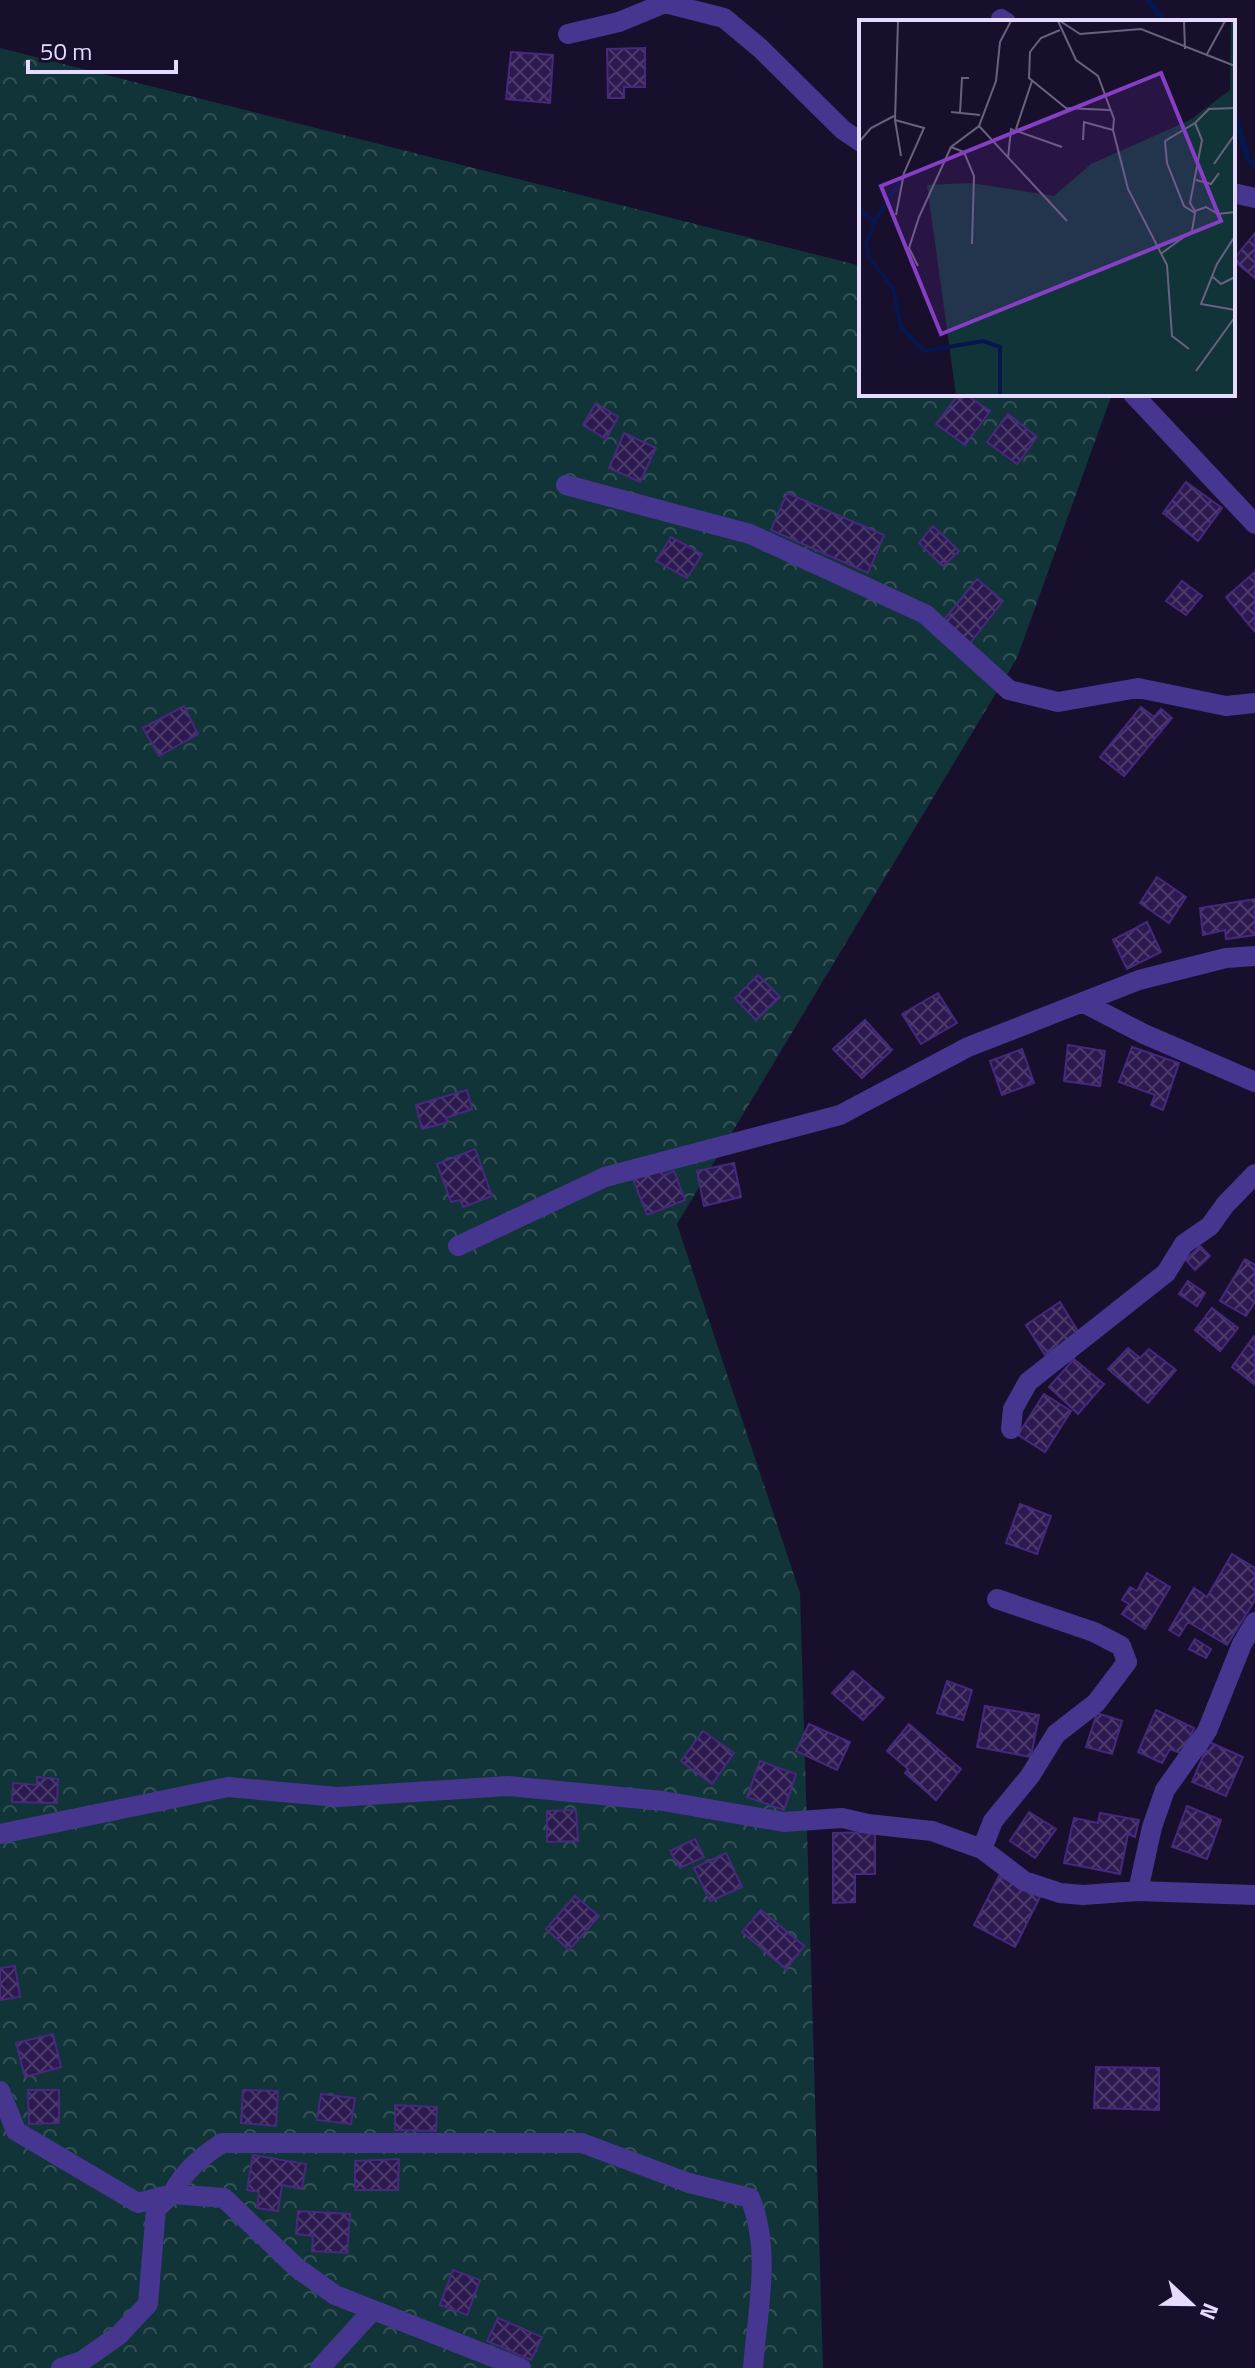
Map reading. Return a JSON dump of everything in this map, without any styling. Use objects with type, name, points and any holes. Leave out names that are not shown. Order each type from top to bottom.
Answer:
[{"type":"street","points":[[568,34],[619,22],[665,3],[724,18],[760,48],[843,130],[859,141]]},
{"type":"street","points":[[1235,193],[1255,198]]},
{"type":"street","points":[[1135,396],[1255,524]]},
{"type":"street","points":[[566,485],[750,534],[925,614],[1009,690],[1058,702],[1138,688],[1226,706],[1255,703]]},
{"type":"street","points":[[458,1246],[605,1177],[840,1115],[968,1047],[1139,980],[1226,958],[1255,956]]},
{"type":"street","points":[[1084,1003],[1144,1034],[1255,1082]]},
{"type":"street","points":[[1011,1429],[1013,1409],[1028,1382],[1166,1273],[1184,1244],[1210,1226],[1255,1174]]},
{"type":"street","points":[[982,1849],[993,1821],[1030,1776],[1056,1734],[1096,1703],[1127,1662],[1121,1646],[1094,1632],[997,1599]]},
{"type":"street","points":[[1138,1891],[1152,1827],[1165,1790],[1207,1731],[1242,1644],[1255,1622]]},
{"type":"street","points":[[0,1834],[228,1787],[337,1797],[508,1786],[663,1801],[784,1822],[842,1818],[932,1831],[982,1849],[1024,1881],[1060,1893],[1083,1895],[1138,1891],[1255,1895]]},
{"type":"street","points":[[0,2091],[16,2131],[138,2203],[172,2194],[224,2198],[297,2268],[335,2295],[521,2368]]},
{"type":"street","points":[[61,2368],[82,2361],[119,2335],[148,2304],[156,2209],[172,2194],[180,2178],[197,2160],[222,2143],[582,2143],[689,2183],[750,2198],[759,2220],[762,2256],[753,2368]]},
{"type":"street","points":[[320,2368],[373,2310]]},
{"type":"green space","points":[[0,48],[859,265],[859,396],[1111,396],[1017,658],[677,1224],[800,1593],[823,2368],[0,2368]]},
{"type":"building","points":[[645,48],[645,87],[624,87],[624,98],[608,98],[607,49]]},
{"type":"building","points":[[511,52],[553,55],[550,103],[506,99]]},
{"type":"building","points":[[1255,233],[1255,278],[1235,262]]},
{"type":"building","points":[[957,396],[968,396],[990,411],[965,445],[936,424]]},
{"type":"building","points":[[596,403],[618,417],[606,439],[583,425]]},
{"type":"building","points":[[1008,414],[1037,437],[1017,464],[987,442]]},
{"type":"building","points":[[624,433],[656,448],[640,482],[609,468]]},
{"type":"building","points":[[1186,482],[1222,508],[1198,541],[1163,513]]},
{"type":"building","points":[[787,493],[884,535],[868,573],[771,530]]},
{"type":"building","points":[[933,526],[959,551],[943,566],[919,543]]},
{"type":"building","points":[[671,537],[702,554],[687,578],[656,561]]},
{"type":"building","points":[[1255,572],[1255,632],[1226,597]]},
{"type":"building","points":[[977,579],[1003,601],[970,643],[943,621]]},
{"type":"building","points":[[1182,581],[1202,596],[1186,615],[1166,601]]},
{"type":"building","points":[[184,706],[198,734],[159,756],[143,728]]},
{"type":"building","points":[[1141,707],[1154,717],[1161,709],[1172,718],[1124,776],[1100,757]]},
{"type":"building","points":[[1157,877],[1186,897],[1169,923],[1140,903]]},
{"type":"building","points":[[1255,899],[1255,935],[1226,939],[1225,930],[1203,935],[1200,908]]},
{"type":"building","points":[[1147,922],[1161,952],[1127,969],[1113,940]]},
{"type":"building","points":[[758,975],[780,997],[756,1020],[735,998]]},
{"type":"building","points":[[938,993],[957,1023],[921,1044],[902,1014]]},
{"type":"building","points":[[865,1020],[892,1050],[862,1078],[833,1049]]},
{"type":"building","points":[[1068,1045],[1105,1051],[1100,1086],[1064,1081]]},
{"type":"building","points":[[1132,1047],[1179,1063],[1163,1110],[1151,1105],[1155,1095],[1119,1082]]},
{"type":"building","points":[[1022,1049],[1034,1083],[1002,1095],[990,1061]]},
{"type":"building","points":[[467,1090],[472,1109],[446,1118],[448,1122],[422,1129],[416,1105]]},
{"type":"building","points":[[475,1149],[492,1196],[463,1207],[460,1200],[451,1202],[437,1164]]},
{"type":"building","points":[[734,1163],[741,1197],[704,1206],[697,1171]]},
{"type":"building","points":[[661,1169],[663,1176],[674,1171],[685,1200],[647,1215],[633,1179]]},
{"type":"building","points":[[1200,1246],[1210,1256],[1195,1270],[1186,1260]]},
{"type":"building","points":[[1245,1259],[1255,1265],[1255,1302],[1246,1316],[1220,1301]]},
{"type":"building","points":[[1188,1281],[1205,1293],[1197,1306],[1179,1294]]},
{"type":"building","points":[[1060,1302],[1079,1333],[1045,1355],[1026,1325]]},
{"type":"building","points":[[1212,1308],[1238,1328],[1220,1351],[1195,1330]]},
{"type":"building","points":[[1255,1336],[1255,1385],[1232,1367]]},
{"type":"building","points":[[1128,1348],[1140,1358],[1149,1349],[1176,1370],[1148,1403],[1108,1369]]},
{"type":"building","points":[[1074,1359],[1104,1384],[1078,1414],[1049,1387]]},
{"type":"building","points":[[1044,1394],[1071,1411],[1045,1452],[1018,1435]]},
{"type":"building","points":[[1020,1504],[1051,1516],[1037,1554],[1006,1543]]},
{"type":"building","points":[[1232,1554],[1255,1568],[1255,1600],[1227,1645],[1188,1622],[1179,1636],[1169,1630],[1194,1588],[1207,1597]]},
{"type":"building","points":[[1147,1573],[1170,1587],[1145,1629],[1122,1614],[1129,1604],[1122,1600],[1130,1587],[1137,1591]]},
{"type":"building","points":[[1195,1639],[1211,1649],[1206,1658],[1189,1649]]},
{"type":"building","points":[[853,1671],[884,1698],[863,1720],[832,1693]]},
{"type":"building","points":[[947,1681],[972,1690],[963,1720],[937,1713]]},
{"type":"building","points":[[985,1706],[1039,1715],[1031,1757],[977,1747]]},
{"type":"building","points":[[1156,1710],[1194,1728],[1183,1754],[1170,1749],[1162,1763],[1138,1752]]},
{"type":"building","points":[[1097,1713],[1122,1721],[1112,1754],[1086,1747]]},
{"type":"building","points":[[809,1724],[850,1742],[837,1770],[796,1751]]},
{"type":"building","points":[[909,1724],[961,1769],[936,1800],[905,1773],[908,1769],[887,1751]]},
{"type":"building","points":[[703,1731],[734,1753],[712,1784],[681,1761]]},
{"type":"building","points":[[1209,1742],[1243,1757],[1226,1796],[1192,1782]]},
{"type":"building","points":[[760,1761],[796,1774],[784,1810],[747,1797]]},
{"type":"building","points":[[37,1777],[58,1779],[57,1803],[12,1802],[13,1783],[37,1785]]},
{"type":"building","points":[[1187,1806],[1221,1820],[1207,1859],[1172,1847]]},
{"type":"building","points":[[576,1810],[578,1841],[547,1842],[547,1811]]},
{"type":"building","points":[[1029,1812],[1056,1829],[1035,1858],[1010,1841]]},
{"type":"building","points":[[1100,1813],[1139,1820],[1135,1837],[1128,1834],[1120,1874],[1064,1863],[1074,1818],[1098,1823]]},
{"type":"building","points":[[875,1832],[875,1874],[855,1874],[855,1902],[833,1903],[833,1833]]},
{"type":"building","points":[[695,1839],[704,1857],[680,1868],[670,1851]]},
{"type":"building","points":[[726,1853],[742,1887],[710,1901],[694,1868]]},
{"type":"building","points":[[999,1876],[1040,1897],[1015,1947],[974,1925]]},
{"type":"building","points":[[575,1896],[599,1916],[569,1950],[546,1929]]},
{"type":"building","points":[[761,1910],[804,1946],[786,1969],[742,1932]]},
{"type":"building","points":[[15,1966],[20,1997],[0,2000],[0,1968]]},
{"type":"building","points":[[53,2034],[61,2067],[25,2077],[16,2043]]},
{"type":"building","points":[[1096,2067],[1159,2068],[1159,2110],[1094,2108]]},
{"type":"building","points":[[28,2090],[59,2090],[59,2123],[29,2124]]},
{"type":"building","points":[[243,2090],[278,2091],[276,2126],[241,2123]]},
{"type":"building","points":[[321,2094],[355,2098],[351,2124],[317,2120]]},
{"type":"building","points":[[395,2105],[437,2107],[436,2131],[395,2130]]},
{"type":"building","points":[[253,2155],[306,2164],[302,2189],[282,2185],[278,2211],[257,2208],[259,2192],[247,2190]]},
{"type":"building","points":[[399,2159],[398,2190],[355,2190],[355,2161]]},
{"type":"building","points":[[298,2211],[350,2214],[347,2253],[312,2251],[313,2236],[296,2234]]},
{"type":"building","points":[[453,2270],[480,2280],[467,2315],[440,2305]]},
{"type":"building","points":[[498,2318],[542,2337],[531,2360],[487,2341]]},
{"type":"waterway","points":[[1148,0],[1163,20]]},
{"type":"waterway","points":[[1235,117],[1248,159],[1255,165]]}]
